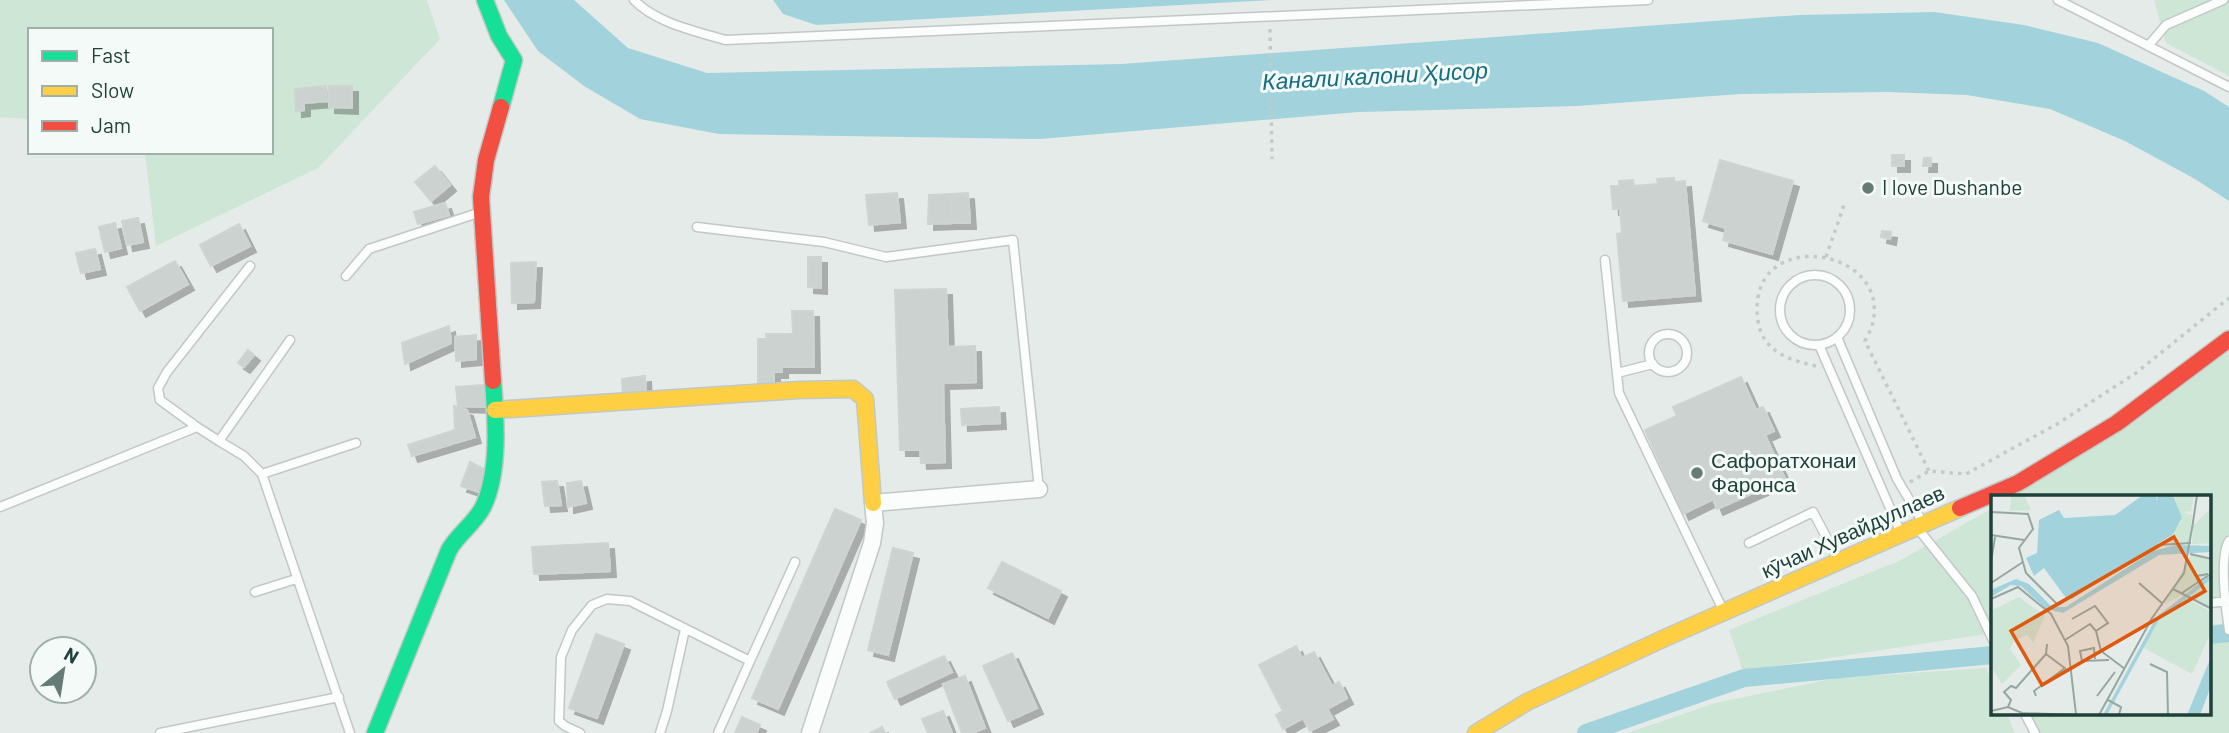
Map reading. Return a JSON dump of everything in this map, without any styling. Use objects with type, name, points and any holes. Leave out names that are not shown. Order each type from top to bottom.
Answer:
[{"type":"street","points":[[375,733],[449,550],[455,539],[482,510],[493,483],[495,410],[481,212],[482,177],[514,60],[499,36],[485,0]]},
{"type":"street","name":"кӯчаи Хувайдуллаев","points":[[1476,733],[1527,702],[2018,483],[2117,423],[2229,339]]},
{"type":"street","points":[[495,410],[799,390],[853,389],[865,399],[875,523],[872,543],[810,733]]},
{"type":"street","points":[[873,503],[1039,489]]},
{"type":"lane","points":[[634,0],[641,7],[677,25],[725,40],[1648,0]]},
{"type":"lane","points":[[2058,0],[2229,87]]},
{"type":"lane","points":[[2148,46],[2166,25],[2223,0]]},
{"type":"lane","points":[[346,276],[369,249],[481,212]]},
{"type":"lane","points":[[696,227],[804,239],[886,257],[1013,240],[1039,489]]},
{"type":"lane","points":[[1605,260],[1619,393],[1724,612]]},
{"type":"lane","points":[[250,265],[167,372],[158,388],[160,400],[244,456],[262,474],[350,733]]},
{"type":"lane","points":[[1822,276],[1832,280],[1847,296],[1850,307],[1845,329],[1837,337],[1819,345],[1803,343],[1793,337],[1785,328],[1780,305],[1784,294],[1800,279],[1822,276]]},
{"type":"lane","points":[[1617,373],[1653,364],[1665,372],[1678,370],[1688,354],[1684,341],[1672,334],[1659,336],[1650,346],[1653,364]]},
{"type":"lane","points":[[1837,337],[1897,479],[1921,526],[1972,596],[1991,636]]},
{"type":"lane","points":[[219,441],[290,340]]},
{"type":"lane","points":[[1819,345],[1901,534]]},
{"type":"lane","points":[[0,507],[197,427]]},
{"type":"lane","points":[[262,474],[356,443]]},
{"type":"lane","points":[[1749,543],[1813,512],[1839,561]]},
{"type":"lane","points":[[2229,541],[2225,562],[2229,630]]},
{"type":"lane","points":[[718,733],[795,562]]},
{"type":"lane","points":[[255,592],[296,579]]},
{"type":"lane","points":[[580,733],[559,720],[561,657],[572,630],[592,606],[607,599],[630,601],[751,661]]},
{"type":"lane","points":[[1981,614],[1991,617]]},
{"type":"lane","points":[[660,733],[685,629]]},
{"type":"lane","points":[[160,733],[339,697]]},
{"type":"lane","points":[[2026,716],[2035,733]]},
{"type":"path","points":[[1269,16],[1272,159]]},
{"type":"path","points":[[1826,257],[1844,205]]},
{"type":"path","points":[[1929,471],[1966,474],[2047,429],[2136,373],[2229,298]]},
{"type":"green space","points":[[0,0],[427,0],[440,39],[318,168],[156,246],[145,154],[273,154],[273,28],[28,28],[28,119],[0,117]]},
{"type":"green space","points":[[2154,0],[2229,0],[2229,76],[2166,43]]},
{"type":"green space","points":[[2229,344],[2229,597],[2212,600],[2212,495],[2015,495]]},
{"type":"green space","points":[[1991,509],[1991,633],[1743,671],[1729,630],[1899,561]]},
{"type":"green space","points":[[2229,623],[2229,733],[2035,733],[2028,716],[2212,716],[2212,625]]},
{"type":"green space","points":[[1986,668],[1991,679],[1991,716],[2008,716],[2015,733],[1628,733],[1715,703],[1837,678]]},
{"type":"water","name":"Канали калони Ҳисор","points":[[504,0],[574,0],[628,48],[707,73],[1121,64],[1799,15],[1934,12],[2024,25],[2098,43],[2204,91],[2229,107],[2229,201],[2125,141],[2050,109],[1967,95],[1888,92],[1740,94],[1577,106],[1359,112],[1040,139],[719,134],[640,119],[584,86],[538,51]]},
{"type":"water","points":[[773,0],[1273,0],[816,25],[783,14]]},
{"type":"building","points":[[326,86],[327,101],[304,103],[304,110],[296,111],[295,89]]},
{"type":"building","points":[[329,86],[352,86],[352,108],[329,107]]},
{"type":"building","points":[[1892,155],[1904,155],[1904,166],[1892,166]]},
{"type":"building","points":[[1924,158],[1931,158],[1931,166],[1923,166]]},
{"type":"building","points":[[1720,160],[1793,181],[1772,254],[1723,240],[1726,228],[1703,221]]},
{"type":"building","points":[[435,166],[450,185],[431,201],[415,182]]},
{"type":"building","points":[[1674,178],[1674,182],[1685,181],[1695,295],[1623,301],[1617,234],[1622,233],[1620,209],[1613,209],[1611,186],[1620,186],[1619,181],[1633,180],[1634,186],[1658,184],[1657,179]]},
{"type":"building","points":[[897,193],[900,222],[869,225],[866,195]]},
{"type":"building","points":[[968,193],[970,223],[952,223],[951,194]]},
{"type":"building","points":[[951,194],[952,223],[928,224],[929,195]]},
{"type":"building","points":[[445,203],[449,215],[418,224],[414,212]]},
{"type":"building","points":[[138,218],[143,242],[127,245],[122,221]]},
{"type":"building","points":[[115,223],[121,248],[105,252],[99,227]]},
{"type":"building","points":[[239,224],[250,246],[211,266],[200,245]]},
{"type":"building","points":[[1882,231],[1891,232],[1890,239],[1881,237]]},
{"type":"building","points":[[95,249],[100,269],[81,273],[76,253]]},
{"type":"building","points":[[808,257],[821,257],[821,288],[808,287]]},
{"type":"building","points":[[175,261],[188,284],[140,311],[127,287]]},
{"type":"building","points":[[536,262],[534,302],[512,303],[511,263]]},
{"type":"building","points":[[946,289],[948,347],[975,346],[976,382],[943,383],[945,462],[921,463],[920,450],[900,450],[895,290]]},
{"type":"building","points":[[792,311],[813,311],[814,367],[782,367],[782,372],[774,372],[774,386],[758,386],[758,339],[767,339],[766,334],[793,334]]},
{"type":"building","points":[[449,326],[451,343],[405,364],[402,343]]},
{"type":"building","points":[[476,335],[476,359],[456,361],[455,337]]},
{"type":"building","points":[[248,350],[254,355],[244,367],[238,363]]},
{"type":"building","points":[[645,376],[646,395],[623,397],[622,379]]},
{"type":"building","points":[[1741,377],[1756,410],[1763,407],[1774,431],[1765,435],[1785,479],[1717,509],[1713,499],[1683,514],[1645,430],[1677,416],[1673,407]]},
{"type":"building","points":[[483,385],[486,407],[458,406],[456,387]]},
{"type":"building","points":[[454,406],[467,410],[475,437],[412,456],[408,445],[455,430]]},
{"type":"building","points":[[999,407],[1000,423],[962,425],[961,409]]},
{"type":"building","points":[[470,462],[486,470],[479,492],[461,486]]},
{"type":"building","points":[[557,481],[561,505],[545,506],[542,482]]},
{"type":"building","points":[[581,481],[586,503],[568,507],[567,483]]},
{"type":"building","points":[[835,509],[861,520],[778,709],[752,698]]},
{"type":"building","points":[[608,543],[610,571],[534,574],[532,547]]},
{"type":"building","points":[[893,548],[913,553],[888,655],[868,650]]},
{"type":"building","points":[[1002,562],[1061,591],[1048,618],[988,588]]},
{"type":"building","points":[[596,634],[624,644],[597,718],[569,708]]},
{"type":"building","points":[[1296,646],[1302,658],[1314,652],[1332,686],[1339,682],[1347,698],[1327,709],[1333,719],[1310,731],[1303,718],[1283,729],[1276,715],[1283,711],[1259,665]]},
{"type":"building","points":[[1012,653],[1037,708],[1008,721],[983,666]]},
{"type":"building","points":[[944,656],[952,672],[895,699],[887,682]]},
{"type":"building","points":[[965,676],[985,728],[972,733],[962,733],[943,684]]},
{"type":"building","points":[[943,711],[952,733],[928,733],[922,719]]},
{"type":"building","points":[[742,717],[760,725],[756,733],[735,733]]},
{"type":"building","points":[[882,727],[885,733],[870,733]]},
{"type":"waterway","points":[[2212,635],[2229,633]]},
{"type":"waterway","points":[[1586,733],[1744,678],[1991,655]]},
{"type":"traffic: fast","points":[[485,0],[499,36],[514,60],[501,107]]},
{"type":"traffic: fast","points":[[375,733],[449,550],[480,513],[488,493],[496,445],[493,381]]},
{"type":"traffic: slow","points":[[495,410],[799,390],[853,389],[865,399],[873,503]]},
{"type":"traffic: slow","points":[[1476,733],[1527,702],[1960,508]]},
{"type":"traffic: jam","points":[[493,381],[481,197],[486,160],[501,107]]},
{"type":"traffic: jam","points":[[1960,508],[2018,483],[2117,423],[2229,339]]},
{"type":"place","name":"I love Dushanbe","points":[[1868,188]]},
{"type":"place","name":"Сафоратхонаи Фаронса","points":[[1697,473]]}]
